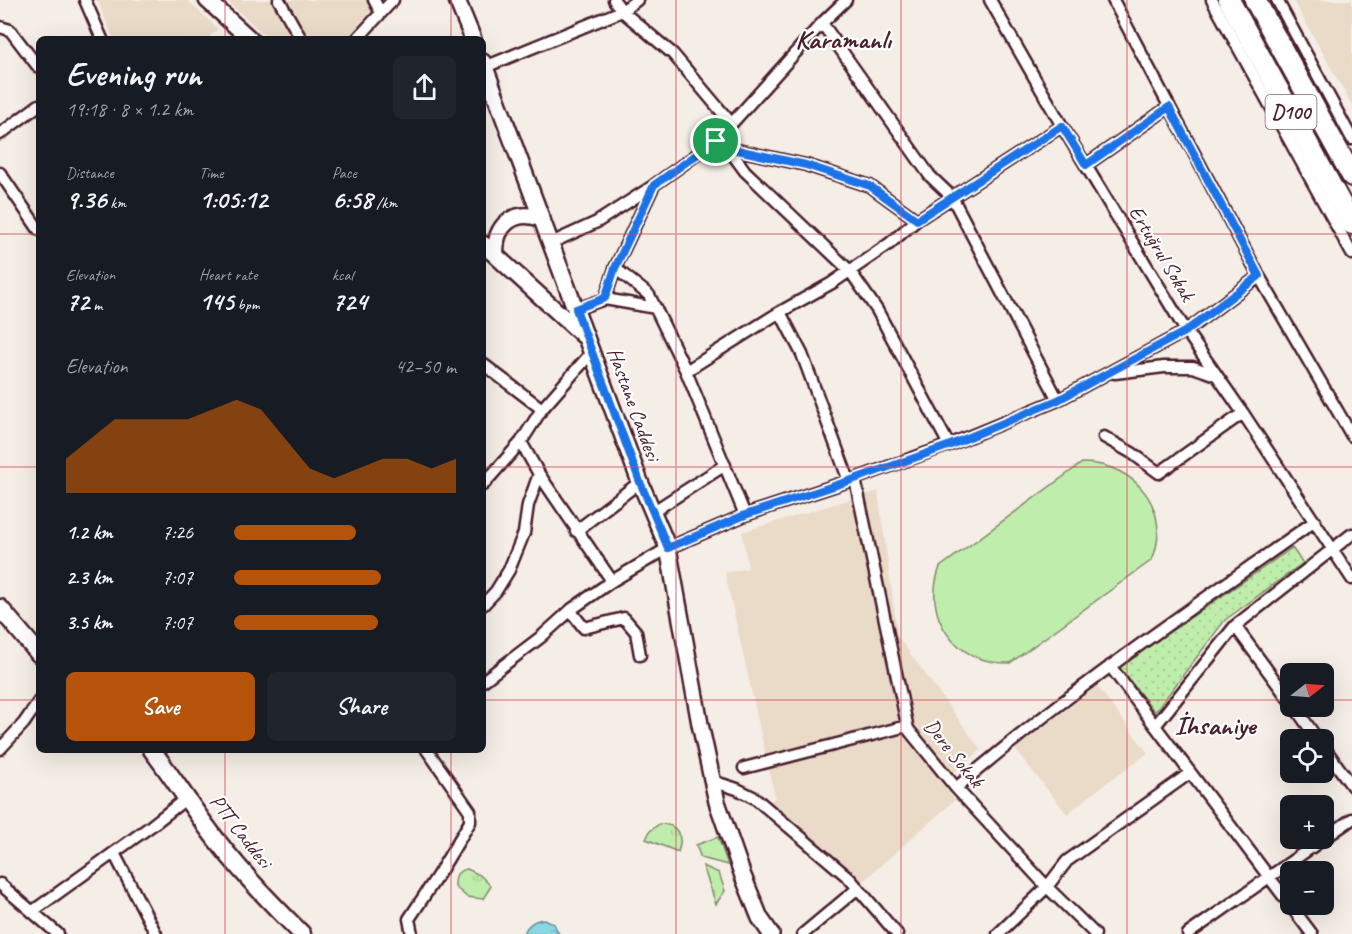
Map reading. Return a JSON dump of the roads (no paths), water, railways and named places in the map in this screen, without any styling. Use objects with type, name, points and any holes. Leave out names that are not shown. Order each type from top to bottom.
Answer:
[{"type":"highway","name":"D100","points":[[1229,0],[1352,224]]},
{"type":"highway","name":"D100","points":[[1255,0],[1352,176]]},
{"type":"main road","points":[[207,0],[247,36]]},
{"type":"main road","points":[[457,0],[472,36]]},
{"type":"main road","points":[[486,69],[589,345]]},
{"type":"main road","points":[[496,255],[496,238],[504,224],[527,215],[542,219]]},
{"type":"main road","name":"Hastane Caddesi","points":[[486,247],[589,345],[640,482],[668,548],[700,724],[717,802],[742,876],[760,918],[771,934]]},
{"type":"main road","points":[[552,308],[566,312],[576,309]]},
{"type":"main road","points":[[0,608],[36,653]]},
{"type":"main road","name":"PTT Caddesi","points":[[154,753],[188,797],[206,826],[251,881],[302,934]]},
{"type":"street","points":[[85,0],[101,36]]},
{"type":"street","points":[[279,0],[299,36]]},
{"type":"street","points":[[374,0],[381,13]]},
{"type":"street","points":[[360,36],[393,0]]},
{"type":"street","points":[[614,0],[621,11],[673,54],[731,123]]},
{"type":"street","points":[[486,63],[621,11],[637,0]]},
{"type":"street","points":[[552,243],[597,222],[716,141],[822,23],[846,0]]},
{"type":"street","name":"Ertuğrul Sokak","points":[[990,0],[1062,126],[1186,331],[1352,579]]},
{"type":"street","points":[[1113,0],[1259,276],[1352,436]]},
{"type":"street","points":[[1212,0],[1352,254]]},
{"type":"street","points":[[1277,0],[1349,126],[1352,139]]},
{"type":"street","points":[[822,23],[930,176],[952,197],[1058,400]]},
{"type":"street","points":[[0,27],[10,30],[36,64]]},
{"type":"street","points":[[0,133],[36,107]]},
{"type":"street","points":[[1086,165],[1169,107]]},
{"type":"street","points":[[686,371],[850,271],[889,244],[917,220],[1062,126]]},
{"type":"street","points":[[716,141],[728,148],[806,165],[870,186],[917,220]]},
{"type":"street","points":[[728,148],[745,171],[850,271],[877,310],[948,446]]},
{"type":"street","points":[[0,172],[36,226]]},
{"type":"street","points":[[605,298],[615,268],[654,185]]},
{"type":"street","points":[[615,268],[649,296],[656,308],[686,371],[745,515]]},
{"type":"street","points":[[486,679],[541,637],[572,609],[612,581],[668,548],[745,515],[948,446],[1058,400],[1186,331],[1259,276]]},
{"type":"street","points":[[576,309],[605,298],[656,308]]},
{"type":"street","name":"Dere Sokak","points":[[780,312],[802,354],[852,480],[907,726],[956,788],[1047,887],[1095,934]]},
{"type":"street","points":[[486,482],[520,442],[589,345]]},
{"type":"street","points":[[486,365],[542,409]]},
{"type":"street","points":[[1109,374],[1164,367],[1193,368],[1216,375]]},
{"type":"street","points":[[1104,437],[1132,453],[1159,473],[1243,413]]},
{"type":"street","points":[[520,442],[576,531],[612,581]]},
{"type":"street","points":[[654,511],[725,465]]},
{"type":"street","points":[[486,597],[496,591],[512,561],[524,533],[528,505],[539,474]]},
{"type":"street","points":[[576,531],[640,482]]},
{"type":"street","points":[[956,788],[1008,743],[1110,666],[1315,521]]},
{"type":"street","points":[[1155,726],[1235,626],[1352,534]]},
{"type":"street","points":[[572,609],[573,614],[584,627],[624,618],[636,632],[640,655]]},
{"type":"street","points":[[1235,626],[1280,687]]},
{"type":"street","points":[[1110,666],[1312,934]]},
{"type":"street","points":[[0,749],[36,706]]},
{"type":"street","points":[[744,768],[907,726]]},
{"type":"street","points":[[412,934],[409,919],[470,822],[470,811],[430,753]]},
{"type":"street","points":[[1334,761],[1352,786]]},
{"type":"street","points":[[998,934],[1047,887],[1067,861],[1190,773]]},
{"type":"street","points":[[712,781],[755,798],[858,888],[897,934]]},
{"type":"street","points":[[33,910],[188,797]]},
{"type":"street","points":[[1188,934],[1352,819]]},
{"type":"street","points":[[114,853],[156,934]]},
{"type":"street","points":[[0,884],[33,910],[57,934]]},
{"type":"street","points":[[803,934],[858,888]]},
{"type":"water","points":[[544,919],[554,924],[559,934],[524,934],[531,923]]},
{"type":"district","name":"Karamanlı","points":[[843,39]]},
{"type":"district","name":"İhsaniye","points":[[1215,725]]}]
